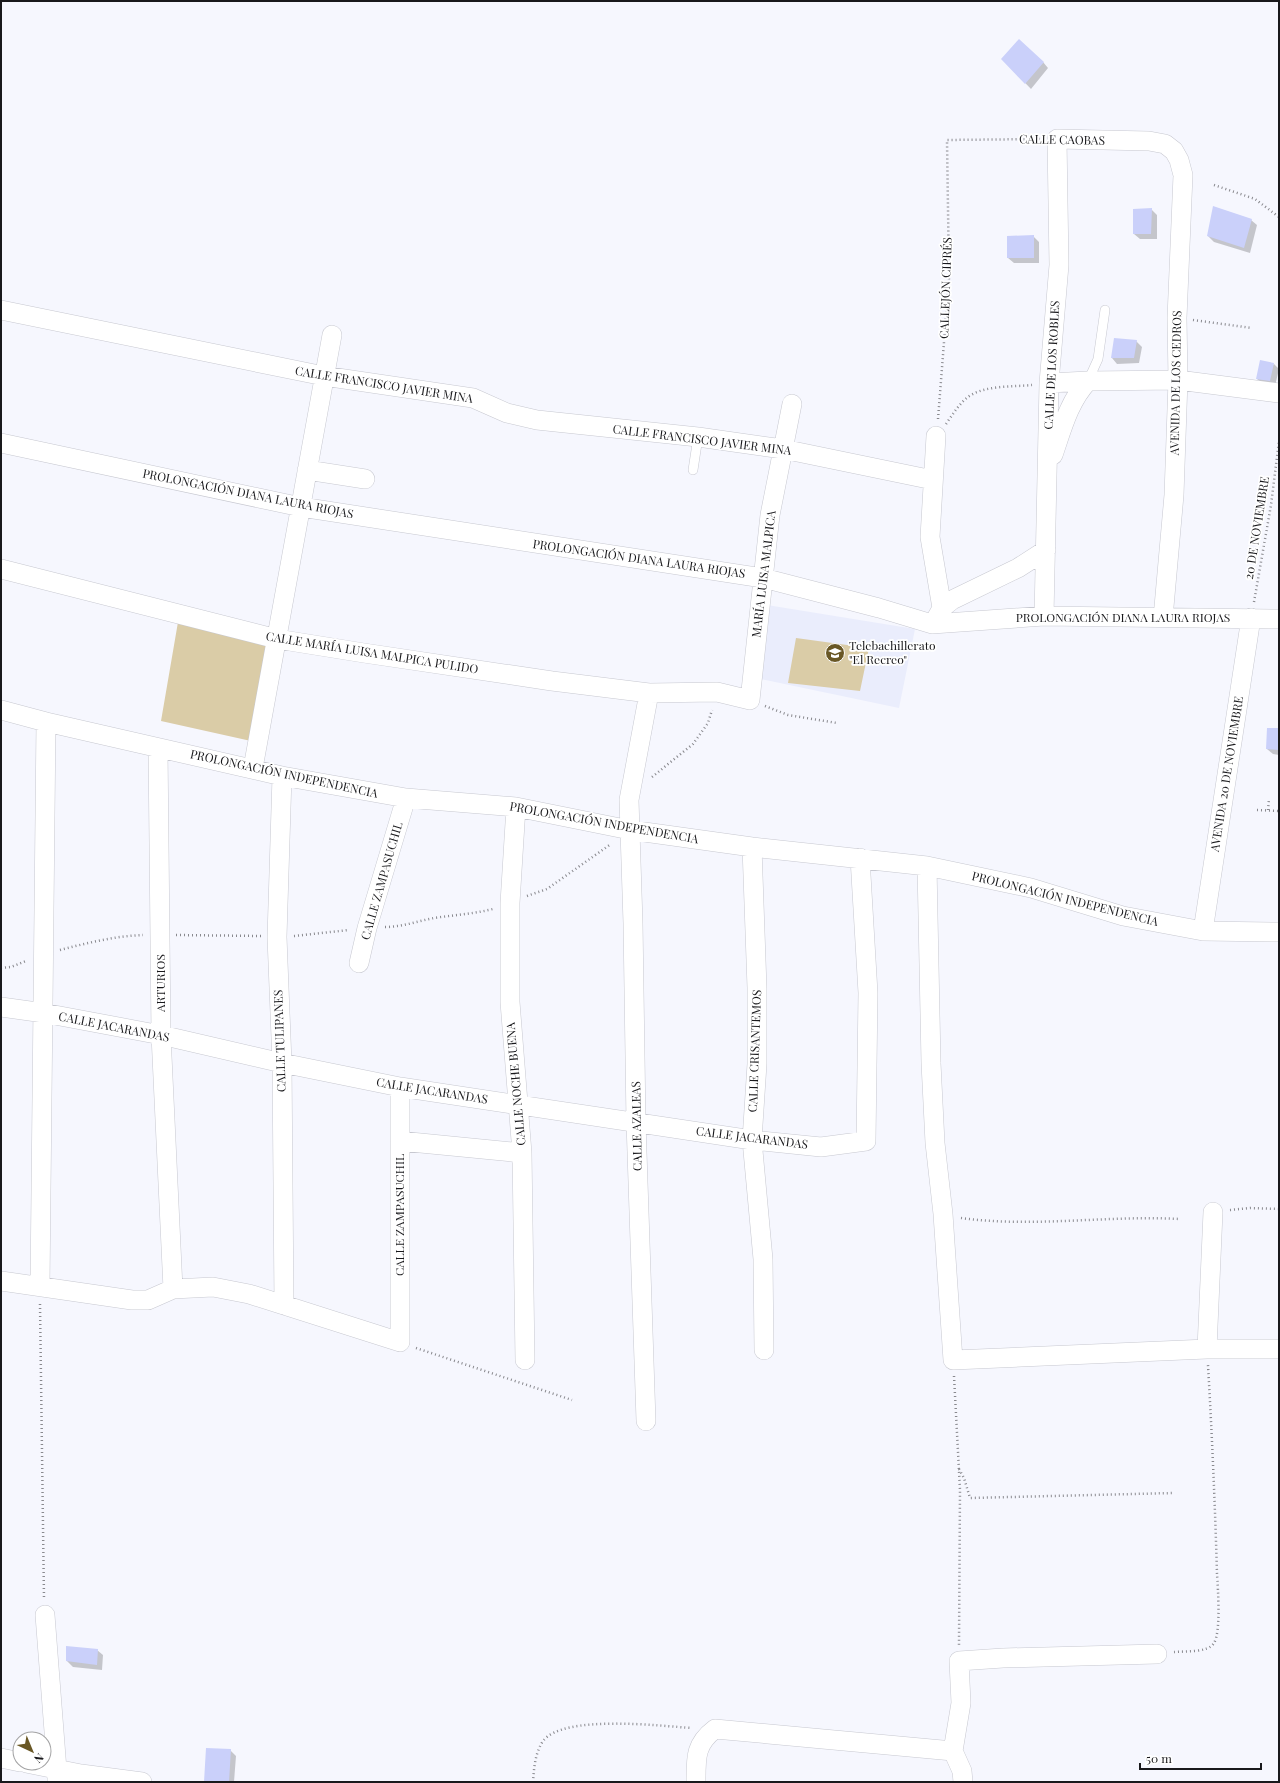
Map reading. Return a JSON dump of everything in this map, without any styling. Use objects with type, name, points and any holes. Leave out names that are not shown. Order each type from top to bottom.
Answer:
[{"type":"street","name":"CALLE CAOBAS","points":[[1057,139],[1149,141],[1165,144],[1174,151]]},
{"type":"street","name":"CALLE DE LOS ROBLES","points":[[1044,616],[1049,384],[1059,266],[1057,139]]},
{"type":"street","name":"AVENIDA DE LOS CEDROS","points":[[1163,618],[1174,495],[1178,380],[1177,318],[1184,175],[1174,151]]},
{"type":"street","name":"CALLE FRANCISCO JAVIER MINA","points":[[1,310],[324,376],[473,398],[507,412],[537,420],[698,437],[783,449],[933,480]]},
{"type":"street","points":[[253,768],[332,336]]},
{"type":"street","points":[[1049,384],[1088,381],[1178,380],[1279,393]]},
{"type":"street","points":[[1048,468],[1069,410],[1080,390],[1088,381]]},
{"type":"street","name":"MARÍA LUISA MALPICA","points":[[750,700],[770,515],[792,404]]},
{"type":"street","points":[[936,436],[930,537],[942,608]]},
{"type":"street","name":"PROLONGACIÓN DIANA LAURA RIOJAS","points":[[1,443],[301,507],[763,578],[879,608],[932,624],[1044,616],[1279,619]]},
{"type":"street","points":[[308,470],[365,479]]},
{"type":"street","points":[[932,624],[942,608],[952,600],[1018,568],[1046,550]]},
{"type":"street","name":"CALLE MARÍA LUISA MALPICA PULIDO","points":[[1,569],[277,639],[460,668],[649,693],[717,692],[750,700]]},
{"type":"street","name":"AVENIDA 20 DE NOVIEMBRE","points":[[1204,931],[1251,618]]},
{"type":"street","name":"CALLE AZALEAS","points":[[646,1421],[636,1122],[629,800],[649,693]]},
{"type":"street","name":"PROLONGACIÓN INDEPENDENCIA","points":[[1,710],[46,722],[253,768],[282,776],[406,798],[516,807],[630,830],[752,847],[927,866],[1031,888],[1123,916],[1204,931],[1279,932]]},
{"type":"street","points":[[40,1286],[44,1013],[42,954],[46,722]]},
{"type":"street","name":"ARTURIOS","points":[[158,748],[161,1035],[173,1289]]},
{"type":"street","name":"CALLE TULIPANES","points":[[282,776],[277,937],[282,1063],[284,1305]]},
{"type":"street","name":"CALLE ZAMPASUCHIL","points":[[359,963],[367,928],[406,798]]},
{"type":"street","name":"CALLE NOCHE BUENA","points":[[516,807],[510,903],[510,1002],[522,1153],[526,1360]]},
{"type":"street","name":"CALLE CRISANTEMOS","points":[[752,847],[757,988],[756,1064],[752,1140],[763,1259],[764,1350]]},
{"type":"street","name":"CALLE JACARANDAS","points":[[1,1007],[44,1013],[161,1035],[282,1063],[400,1087],[752,1140],[821,1147],[866,1141],[868,993],[860,858]]},
{"type":"street","points":[[927,866],[931,1063],[935,1143],[943,1214],[953,1360],[1207,1349],[1279,1349]]},
{"type":"street","name":"CALLE ZAMPASUCHIL","points":[[400,1087],[400,1342]]},
{"type":"street","points":[[400,1141],[522,1153]]},
{"type":"street","points":[[1207,1349],[1212,1212]]},
{"type":"street","points":[[1,1281],[132,1300],[148,1300],[173,1289],[213,1287],[249,1294],[400,1342]]},
{"type":"street","points":[[44,1615],[57,1776]]},
{"type":"street","points":[[964,1782],[962,1771],[953,1751],[961,1703],[959,1662],[1003,1658],[1157,1654]]},
{"type":"street","points":[[696,1782],[696,1766],[700,1744],[705,1737],[715,1729],[953,1751]]},
{"type":"street","points":[[1,1758],[12,1760]]},
{"type":"street","points":[[45,1771],[57,1776],[142,1782]]},
{"type":"lane","points":[[1088,381],[1098,359],[1105,310]]},
{"type":"lane","points":[[693,470],[698,437]]},
{"type":"path","name":"CALLE CAOBAS","points":[[947,140],[1057,139]]},
{"type":"path","name":"CALLEJÓN CIPRÉS","points":[[936,436],[949,278],[947,140]]},
{"type":"path","points":[[1214,185],[1255,199],[1279,217]]},
{"type":"path","points":[[1177,318],[1252,328]]},
{"type":"path","points":[[936,436],[960,405],[969,396],[989,390],[1049,384]]},
{"type":"path","name":"20 DE NOVIEMBRE","points":[[1251,618],[1271,504],[1279,440]]},
{"type":"path","points":[[650,779],[662,767],[693,744],[702,734],[708,723],[717,692]]},
{"type":"path","points":[[750,700],[788,715],[837,723]]},
{"type":"path","points":[[1268,810],[1269,799]]},
{"type":"path","points":[[1257,810],[1279,811]]},
{"type":"path","points":[[1,968],[11,967],[42,954],[127,936],[233,935],[277,937],[367,928],[395,927],[435,918],[465,915],[510,903],[547,889],[630,830]]},
{"type":"path","points":[[1212,1212],[1250,1208],[1279,1209]]},
{"type":"path","points":[[943,1214],[997,1222],[1149,1217],[1180,1219]]},
{"type":"path","points":[[40,1286],[44,1615]]},
{"type":"path","points":[[400,1342],[572,1400]]},
{"type":"path","points":[[1157,1654],[1208,1648],[1213,1644],[1217,1637],[1218,1600],[1215,1487],[1207,1349]]},
{"type":"path","points":[[953,1360],[959,1468],[959,1662]]},
{"type":"path","points":[[959,1468],[964,1478],[970,1498],[1174,1493]]},
{"type":"path","points":[[533,1782],[536,1757],[544,1740],[559,1730],[583,1724],[607,1723],[715,1729]]},
{"type":"shaded area","name":"Telebachillerato \"El Recreo\"","points":[[767,605],[915,629],[899,708],[756,678]]},
{"type":"shaded area","points":[[178,622],[272,642],[251,741],[161,721]]},
{"type":"shaded area","points":[[796,638],[869,648],[860,691],[788,683]]},
{"type":"building","points":[[1019,39],[1044,62],[1025,84],[1001,59]]},
{"type":"building","points":[[1213,206],[1252,219],[1244,248],[1207,236]]},
{"type":"building","points":[[1152,208],[1151,234],[1133,234],[1133,209]]},
{"type":"building","points":[[1034,235],[1034,258],[1007,258],[1007,236]]},
{"type":"building","points":[[1114,338],[1137,340],[1134,358],[1111,358]]},
{"type":"building","points":[[1260,360],[1274,363],[1270,381],[1256,379]]},
{"type":"building","points":[[1267,728],[1279,728],[1279,750],[1266,749]]},
{"type":"building","points":[[66,1646],[98,1649],[97,1665],[66,1661]]},
{"type":"building","points":[[206,1748],[231,1749],[229,1782],[204,1782]]},
{"type":"place","name":"Telebachillerato \"El Recreo\"","points":[[835,653]]}]
